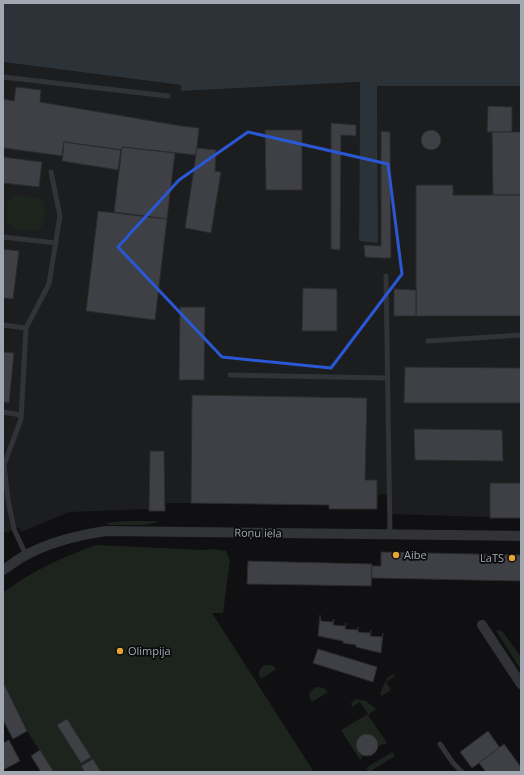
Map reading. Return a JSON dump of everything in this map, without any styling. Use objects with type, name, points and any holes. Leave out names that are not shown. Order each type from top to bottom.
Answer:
[{"type":"street","name":"Roņu iela","points":[[3,570],[26,555],[50,545],[90,533],[106,531],[521,536]]},
{"type":"street","points":[[482,626],[521,684]]},
{"type":"lane","points":[[3,77],[168,96]]},
{"type":"lane","points":[[26,555],[14,529],[8,500],[4,465],[22,415],[26,328],[49,284],[56,243],[60,216],[51,172]]},
{"type":"lane","points":[[3,238],[56,243]]},
{"type":"lane","points":[[386,276],[390,534]]},
{"type":"lane","points":[[3,325],[26,328]]},
{"type":"lane","points":[[428,341],[521,335]]},
{"type":"lane","points":[[230,375],[388,378]]},
{"type":"lane","points":[[3,412],[22,415]]},
{"type":"lane","points":[[440,744],[453,763],[462,772]]},
{"type":"highlighted area","points":[[248,132],[388,164],[402,274],[331,368],[222,357],[118,247],[179,180]]},
{"type":"shaded area","points":[[3,3],[521,3],[521,86],[377,86],[378,243],[359,241],[360,82],[181,91],[181,85],[3,62]]},
{"type":"shaded area","points":[[3,62],[181,85],[182,91],[360,82],[359,241],[378,243],[377,86],[521,86],[521,518],[390,514],[390,494],[377,495],[377,509],[329,509],[329,505],[165,503],[165,511],[149,511],[149,509],[69,512],[21,532],[19,527],[6,533],[3,530]]},
{"type":"shaded area","points":[[12,196],[32,196],[42,199],[45,205],[44,223],[41,228],[27,231],[18,229],[6,222],[8,201]]},
{"type":"shaded area","points":[[125,521],[158,521],[145,525],[110,525],[105,523]]},
{"type":"shaded area","name":"Olimpija","points":[[96,545],[204,550],[212,549],[226,551],[230,560],[223,613],[212,613],[314,772],[54,772],[27,731],[3,682],[3,593],[36,571]]},
{"type":"shaded area","points":[[498,630],[503,632],[521,657],[521,670],[496,631]]},
{"type":"shaded area","points":[[265,665],[276,669],[261,679],[259,671]]},
{"type":"shaded area","points":[[393,674],[395,676],[386,682],[391,690],[382,696],[380,693],[387,678]]},
{"type":"shaded area","points":[[316,687],[324,688],[328,692],[312,702],[309,695],[310,692]]},
{"type":"shaded area","points":[[356,699],[366,701],[376,709],[368,715],[387,743],[378,746],[376,739],[372,735],[362,737],[358,740],[357,745],[358,750],[364,755],[360,760],[341,730],[368,714],[360,702],[352,707],[351,703]]},
{"type":"shaded area","points":[[392,752],[395,756],[369,772],[366,768]]},
{"type":"building","points":[[16,87],[41,90],[40,102],[199,128],[196,155],[122,147],[121,150],[64,142],[62,156],[4,148],[3,156],[3,99],[14,101]]},
{"type":"building","points":[[488,106],[512,107],[512,132],[487,132]]},
{"type":"building","points":[[331,123],[356,125],[356,136],[341,135],[340,250],[331,249]]},
{"type":"building","points":[[265,130],[302,130],[302,190],[266,190]]},
{"type":"building","points":[[427,130],[435,130],[441,136],[441,144],[435,150],[427,150],[421,144],[421,136]]},
{"type":"building","points":[[381,131],[390,132],[391,258],[365,257],[364,245],[381,246]]},
{"type":"building","points":[[492,132],[521,132],[521,195],[493,195]]},
{"type":"building","points":[[64,142],[121,150],[118,170],[62,161]]},
{"type":"building","points":[[122,147],[175,153],[167,219],[114,212]]},
{"type":"building","points":[[197,148],[216,150],[215,171],[221,172],[211,233],[185,228]]},
{"type":"building","points":[[3,157],[42,162],[39,187],[3,183]]},
{"type":"building","points":[[416,185],[453,185],[453,195],[521,195],[521,316],[416,316]]},
{"type":"building","points":[[98,211],[167,219],[155,320],[86,311]]},
{"type":"building","points":[[3,249],[19,251],[13,299],[3,298]]},
{"type":"building","points":[[303,288],[337,289],[337,331],[302,331]]},
{"type":"building","points":[[394,289],[416,290],[416,316],[394,316]]},
{"type":"building","points":[[180,307],[205,307],[204,380],[179,380]]},
{"type":"building","points":[[3,352],[14,353],[9,403],[3,402]]},
{"type":"building","points":[[405,367],[521,368],[521,403],[404,403]]},
{"type":"building","points":[[192,395],[367,398],[365,480],[377,480],[377,509],[329,509],[329,505],[191,503]]},
{"type":"building","points":[[414,429],[502,430],[503,461],[415,460]]},
{"type":"building","points":[[150,451],[164,451],[165,511],[149,511]]},
{"type":"building","points":[[490,483],[521,483],[521,518],[490,518]]},
{"type":"building","points":[[381,552],[521,555],[521,581],[371,578],[372,566],[381,566]]},
{"type":"building","points":[[248,561],[372,564],[371,586],[247,584]]},
{"type":"building","points":[[320,615],[321,621],[332,622],[334,619],[333,625],[345,626],[346,623],[345,629],[357,630],[358,627],[358,632],[370,633],[371,630],[370,636],[382,637],[383,633],[381,653],[356,647],[356,645],[343,643],[343,641],[318,636]]},
{"type":"building","points":[[318,649],[377,667],[373,682],[313,663]]},
{"type":"building","points":[[3,682],[27,731],[13,739],[3,720]]},
{"type":"building","points":[[67,719],[91,757],[81,763],[57,725]]},
{"type":"building","points":[[488,731],[500,748],[472,768],[460,752]]},
{"type":"building","points":[[367,734],[375,737],[378,745],[375,753],[367,756],[359,753],[356,745],[359,737]]},
{"type":"building","points":[[9,740],[20,761],[3,770],[3,743]]},
{"type":"building","points":[[504,744],[521,767],[521,772],[486,772],[479,763]]},
{"type":"building","points":[[40,750],[54,772],[41,772],[31,756]]},
{"type":"building","points":[[93,759],[101,772],[85,772],[81,766]]},
{"type":"place","name":"Aibe","points":[[396,555]]},
{"type":"place","name":"LaTS","points":[[512,558]]},
{"type":"place","name":"Olimpija","points":[[120,651]]}]
